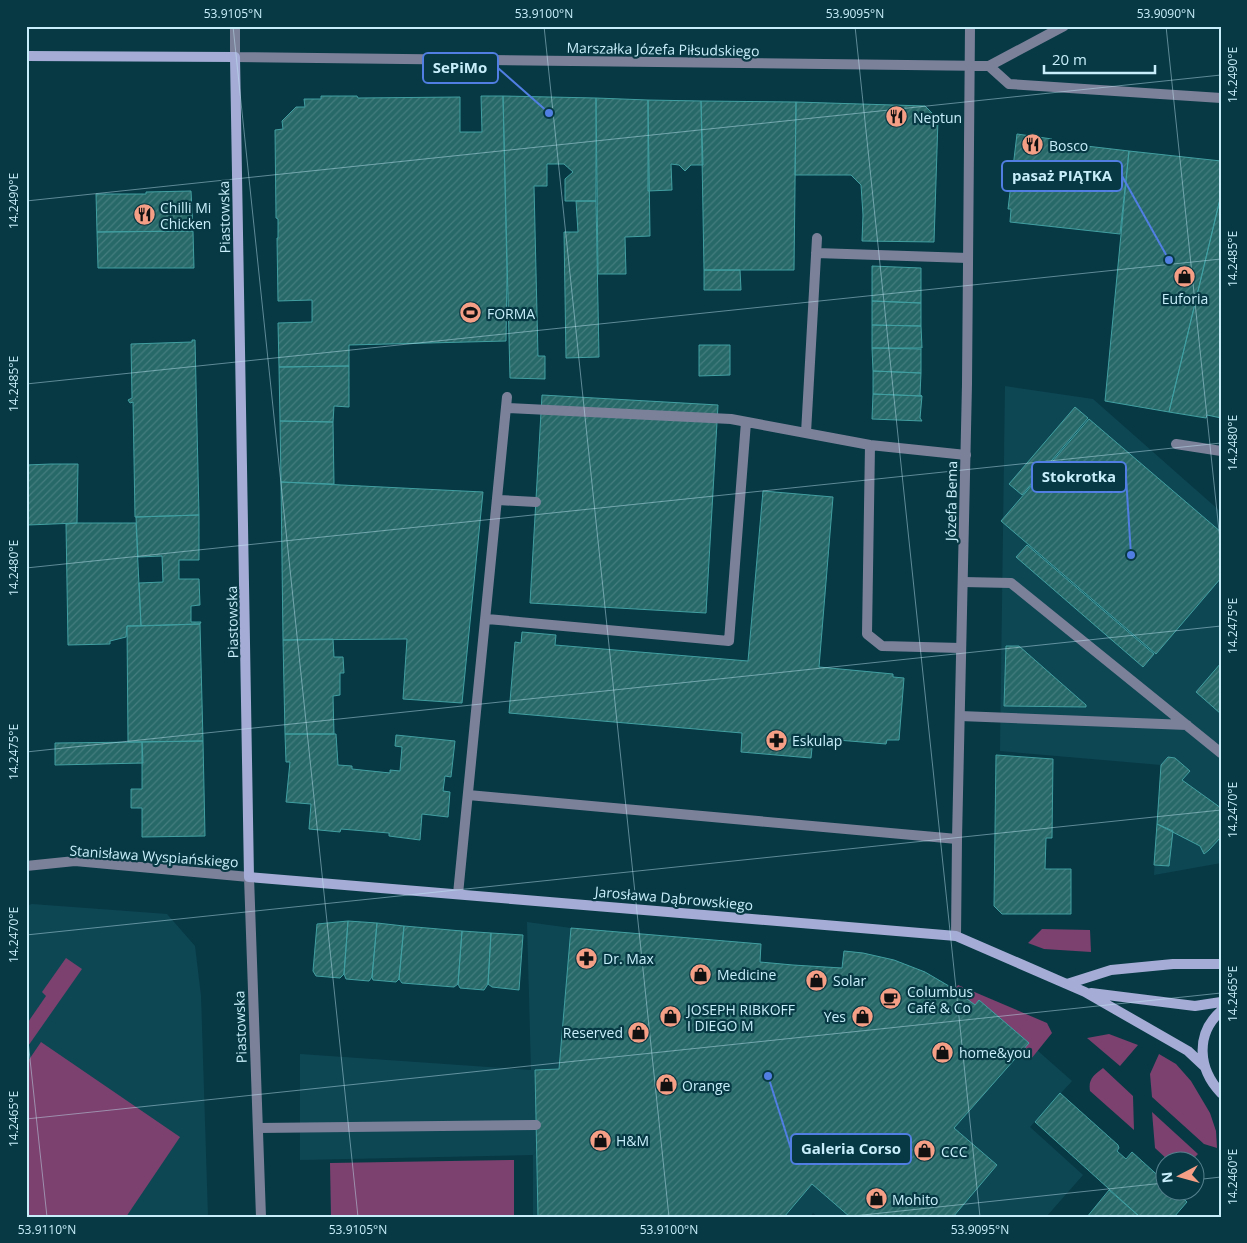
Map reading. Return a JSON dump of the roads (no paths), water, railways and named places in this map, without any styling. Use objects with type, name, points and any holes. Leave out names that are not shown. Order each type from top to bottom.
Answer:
[{"type":"street","name":"Piastowska","points":[[235,26],[249,877],[261,1217]]},
{"type":"street","name":"Józefa Bema","points":[[956,936],[966,455],[970,26]]},
{"type":"street","points":[[1064,26],[989,66],[1009,84],[1220,95]]},
{"type":"street","name":"Marszałka Józefa Piłsudskiego","points":[[26,56],[989,66]]},
{"type":"street","points":[[806,433],[817,238]]},
{"type":"street","points":[[816,253],[968,258]]},
{"type":"street","points":[[458,894],[507,397]]},
{"type":"street","points":[[507,408],[731,420],[870,445],[966,455]]},
{"type":"street","points":[[486,619],[729,641],[746,422]]},
{"type":"street","points":[[1176,444],[1221,451]]},
{"type":"street","points":[[870,445],[867,634],[882,646],[961,648]]},
{"type":"street","points":[[498,500],[536,502]]},
{"type":"street","points":[[963,582],[1011,582],[1221,753]]},
{"type":"street","points":[[960,716],[1187,725]]},
{"type":"street","points":[[468,795],[957,839]]},
{"type":"street","name":"Stanisława Wyspiańskiego","points":[[26,866],[75,861],[249,877]]},
{"type":"street","name":"Jarosława Dąbrowskiego","points":[[249,877],[956,936],[1085,992],[1188,1051],[1204,1066]]},
{"type":"street","points":[[1067,984],[1111,970],[1174,964],[1221,964]]},
{"type":"street","name":"Jarosława Dąbrowskiego","points":[[1085,992],[1195,1006],[1221,1002]]},
{"type":"street","points":[[1221,1011],[1214,1016],[1208,1029],[1203,1042],[1202,1056],[1204,1066],[1214,1085],[1221,1093]]},
{"type":"street","points":[[258,1128],[536,1125]]},
{"type":"place","name":"SePiMo","points":[[549,113]]},
{"type":"place","name":"Neptun","points":[[897,117]]},
{"type":"place","name":"Bosco","points":[[1033,145]]},
{"type":"place","name":"Chilli Mi Chicken","points":[[144,215]]},
{"type":"place","name":"pasaż PIĄTKA","points":[[1169,260]]},
{"type":"place","name":"Euforia","points":[[1185,276]]},
{"type":"place","name":"FORMA","points":[[471,313]]},
{"type":"place","name":"Stokrotka","points":[[1131,555]]},
{"type":"place","name":"Eskulap","points":[[776,740]]},
{"type":"place","name":"Dr. Max","points":[[587,958]]},
{"type":"place","name":"Medicine","points":[[701,974]]},
{"type":"place","name":"Solar","points":[[817,980]]},
{"type":"place","name":"Columbus Café & Co","points":[[891,999]]},
{"type":"place","name":"Yes","points":[[862,1016]]},
{"type":"place","name":"JOSEPH RIBKOFF I DIEGO M","points":[[671,1017]]},
{"type":"place","name":"Reserved","points":[[639,1032]]},
{"type":"place","name":"home&you","points":[[943,1052]]},
{"type":"place","name":"Galeria Corso","points":[[768,1076]]},
{"type":"place","name":"Orange","points":[[666,1085]]},
{"type":"place","name":"H&M","points":[[600,1140]]},
{"type":"place","name":"CCC","points":[[925,1151]]},
{"type":"place","name":"Mohito","points":[[876,1199]]}]
